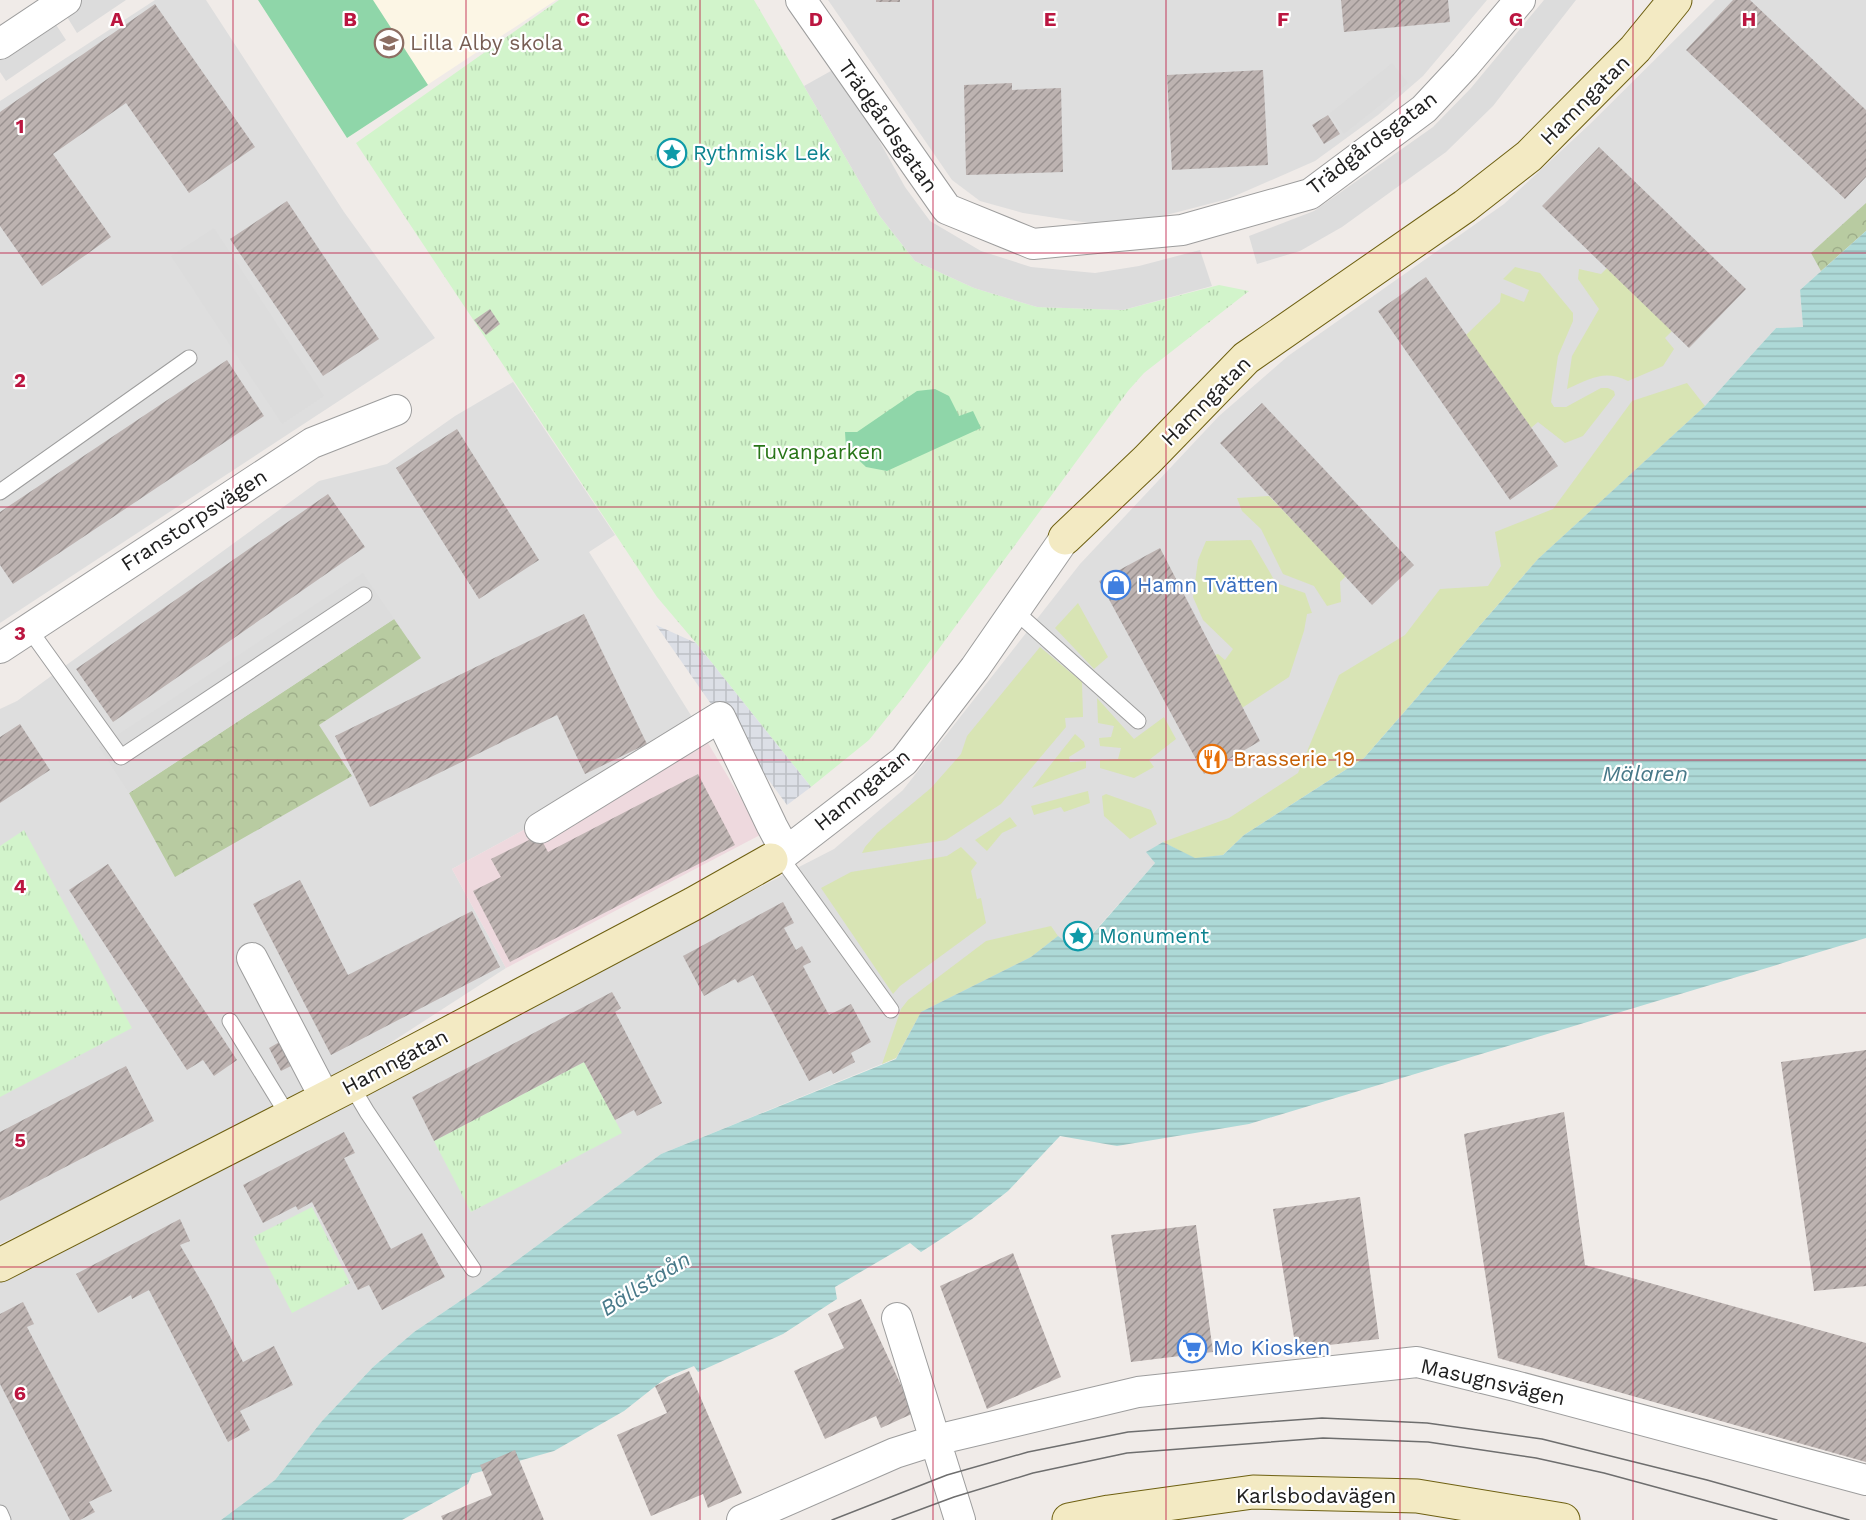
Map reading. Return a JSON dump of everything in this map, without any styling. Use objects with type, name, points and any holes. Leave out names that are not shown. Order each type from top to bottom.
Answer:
[{"type":"street","points":[[0,44],[66,0]]},
{"type":"street","name":"Trädgårdsgatan","points":[[801,0],[947,209],[1033,244],[1182,230],[1310,194],[1424,109],[1520,0]]},
{"type":"street","name":"Hamngatan","points":[[0,1264],[289,1117],[693,904],[779,856],[904,761],[975,668],[1065,538],[1147,460],[1246,358],[1465,206],[1529,156],[1635,49],[1675,0]]},
{"type":"street","name":"Franstorpsvägen","points":[[0,648],[312,443],[396,410]]},
{"type":"street","points":[[540,828],[720,717],[779,856]]},
{"type":"street","points":[[252,958],[338,1091]]},
{"type":"street","points":[[897,1318],[960,1520]]},
{"type":"street","name":"Masugnsvägen","points":[[936,1440],[1138,1392],[1417,1362],[1866,1480]]},
{"type":"street","points":[[742,1520],[895,1453],[936,1440]]},
{"type":"street","name":"Karlsbodavägen","points":[[1069,1520],[1108,1512],[1253,1492],[1417,1496],[1555,1519]]},
{"type":"lane","points":[[0,492],[189,358]]},
{"type":"lane","points":[[29,629],[121,757],[364,595]]},
{"type":"lane","points":[[1015,611],[1138,721]]},
{"type":"lane","points":[[779,856],[891,1010]]},
{"type":"lane","points":[[230,1021],[289,1117]]},
{"type":"lane","points":[[338,1091],[367,1112],[473,1269]]},
{"type":"lane","points":[[0,1513],[3,1520]]},
{"type":"shaded area","points":[[82,0],[126,0],[77,33],[64,12]]},
{"type":"shaded area","points":[[155,0],[206,0],[344,212],[435,338],[0,623],[0,101]]},
{"type":"shaded area","name":"Lilla Alby skola","points":[[258,0],[556,0],[347,138]]},
{"type":"shaded area","points":[[828,0],[1487,0],[1423,76],[1378,115],[1315,161],[1228,199],[1147,220],[1109,226],[1023,213],[980,201],[952,180]]},
{"type":"shaded area","points":[[1544,0],[1576,0],[1493,106],[1446,152],[1342,227],[1300,251],[1257,264],[1249,236],[1314,211],[1433,127],[1471,88]]},
{"type":"shaded area","points":[[1715,0],[1866,0],[1866,231],[1800,290],[1803,327],[1776,328],[1705,406],[1244,835],[1163,842],[1147,852],[1155,863],[1077,951],[896,1058],[661,1154],[481,1287],[414,1332],[373,1367],[322,1421],[275,1480],[221,1520],[0,1520],[0,1278],[834,849],[903,790],[1080,564],[1219,416],[1288,356],[1504,204],[1590,124]]},
{"type":"shaded area","points":[[53,20],[66,40],[6,81],[0,72],[0,55]]},
{"type":"shaded area","points":[[1392,63],[1408,83],[1344,134],[1329,114]]},
{"type":"shaded area","points":[[838,67],[905,187],[930,221],[981,251],[1031,267],[1095,273],[1139,266],[1200,250],[1212,286],[1123,310],[1037,307],[974,288],[915,261],[879,215],[804,86]]},
{"type":"shaded area","points":[[214,228],[324,396],[282,424],[171,256]]},
{"type":"shaded area","points":[[513,382],[615,535],[589,552],[702,733],[452,869],[506,968],[302,1100],[0,1244],[0,709],[17,701],[319,481],[387,464],[455,416]]},
{"type":"shaded area","points":[[363,573],[394,619],[129,793],[99,747]]},
{"type":"shaded area","points":[[656,625],[696,643],[811,787],[787,805],[720,717]]},
{"type":"shaded area","points":[[702,733],[762,834],[506,968],[452,869]]},
{"type":"green space","name":"Lilla Alby skola","points":[[258,0],[373,0],[428,85],[347,138]]},
{"type":"green space","name":"Tuvanparken","points":[[559,0],[754,0],[879,215],[915,261],[974,288],[1037,307],[1123,310],[1219,285],[1249,291],[1144,373],[1128,391],[902,699],[869,740],[811,787],[657,597],[356,143]]},
{"type":"green space","points":[[1866,203],[1866,231],[1821,271],[1811,253]]},
{"type":"green space","points":[[1515,267],[1540,273],[1573,313],[1573,321],[1558,356],[1551,402],[1554,407],[1566,407],[1601,388],[1614,391],[1615,395],[1583,436],[1565,443],[1538,422],[1531,428],[1466,335],[1500,302],[1501,293],[1524,302],[1529,290],[1503,279]]},
{"type":"green space","points":[[1607,268],[1672,331],[1665,338],[1674,349],[1663,366],[1628,381],[1619,377],[1604,376],[1590,379],[1567,389],[1572,356],[1599,309],[1578,279],[1579,269],[1601,274]]},
{"type":"green space","points":[[1687,383],[1705,406],[1538,559],[1364,758],[1244,835],[1223,855],[1195,859],[1163,842],[1229,818],[1298,773],[1339,675],[1405,635],[1440,589],[1488,586],[1501,566],[1495,532],[1553,509],[1632,401]]},
{"type":"green space","points":[[935,389],[949,396],[959,416],[973,411],[981,428],[887,471],[866,467],[846,448],[845,432],[857,432],[917,391]]},
{"type":"green space","points":[[1269,496],[1346,576],[1340,582],[1341,602],[1327,606],[1314,586],[1283,574],[1261,529],[1242,511],[1237,498]]},
{"type":"green space","points":[[1251,540],[1276,583],[1305,593],[1312,613],[1307,614],[1289,677],[1242,708],[1215,655],[1218,654],[1225,660],[1233,649],[1203,620],[1193,597],[1198,560],[1206,541]]},
{"type":"green space","points":[[1078,603],[1108,657],[1094,669],[1055,628]]},
{"type":"green space","points":[[394,619],[421,658],[319,725],[352,776],[175,877],[129,793]]},
{"type":"green space","points":[[1040,647],[1082,682],[1083,717],[1065,718],[1066,727],[1001,804],[946,840],[862,853],[877,833],[931,788],[961,754],[967,736]]},
{"type":"green space","points":[[1097,698],[1134,739],[1164,717],[1176,739],[1149,760],[1154,767],[1134,778],[1100,768],[1100,760],[1118,759],[1121,748],[1100,746],[1099,738],[1111,737],[1114,726],[1098,723]]},
{"type":"green space","points":[[1075,734],[1084,742],[1085,747],[1069,757],[1070,762],[1086,761],[1086,768],[1032,788]]},
{"type":"green space","points":[[1088,791],[1090,803],[1064,812],[1061,807],[1034,815],[1031,806]]},
{"type":"green space","points":[[1106,794],[1151,810],[1157,824],[1130,839],[1104,816],[1102,796]]},
{"type":"green space","points":[[1010,817],[1017,826],[1002,833],[987,851],[975,840]]},
{"type":"green space","points":[[24,830],[132,1028],[0,1097],[0,846]]},
{"type":"green space","points":[[961,847],[977,863],[971,871],[977,899],[981,898],[986,923],[900,986],[893,994],[821,888],[851,872],[947,856]]},
{"type":"green space","points":[[1051,926],[1058,936],[1031,957],[921,1012],[896,1058],[882,1064],[901,1009],[908,1000],[986,941]]},
{"type":"green space","points":[[584,1062],[622,1133],[471,1212],[434,1141]]},
{"type":"green space","points":[[312,1207],[350,1283],[292,1313],[253,1237]]},
{"type":"water","name":"Mälaren","points":[[1866,231],[1866,938],[1249,1124],[1117,1146],[1060,1136],[1008,1191],[972,1219],[921,1252],[910,1243],[835,1287],[837,1299],[783,1334],[698,1372],[694,1366],[667,1377],[624,1411],[554,1451],[472,1474],[468,1484],[402,1520],[221,1520],[275,1480],[322,1421],[373,1367],[414,1332],[481,1287],[661,1154],[896,1059],[921,1012],[1031,957],[1058,936],[1078,951],[1155,863],[1146,852],[1163,842],[1195,858],[1223,855],[1244,835],[1364,758],[1538,559],[1705,406],[1776,328],[1803,327],[1800,290]]},
{"type":"building","points":[[876,0],[900,0],[900,2],[876,2]]},
{"type":"building","points":[[1341,0],[1448,0],[1450,22],[1344,32]]},
{"type":"building","points":[[1733,0],[1750,0],[1866,110],[1866,177],[1845,199],[1686,50]]},
{"type":"building","points":[[155,4],[255,147],[189,193],[126,103],[53,154],[111,237],[42,286],[0,226],[0,112]]},
{"type":"building","points":[[1263,70],[1268,165],[1172,170],[1167,75]]},
{"type":"building","points":[[1012,83],[1012,90],[1061,88],[1063,172],[966,175],[964,85]]},
{"type":"building","points":[[1328,115],[1340,134],[1324,144],[1312,125]]},
{"type":"building","points":[[1599,147],[1746,289],[1689,348],[1542,206]]},
{"type":"building","points":[[287,201],[379,339],[323,376],[230,239]]},
{"type":"building","points":[[1426,277],[1558,466],[1510,500],[1378,311]]},
{"type":"building","points":[[490,309],[500,324],[486,335],[474,320]]},
{"type":"building","points":[[227,360],[264,416],[13,584],[0,565],[0,512]]},
{"type":"building","points":[[1262,403],[1414,565],[1372,605],[1220,443]]},
{"type":"building","points":[[457,429],[539,560],[479,599],[396,468]]},
{"type":"building","points":[[328,494],[365,547],[113,722],[76,669]]},
{"type":"building","points":[[1160,548],[1260,741],[1204,774],[1099,581]]},
{"type":"building","points":[[584,614],[647,744],[585,774],[557,715],[370,807],[335,736]]},
{"type":"building","points":[[20,724],[50,770],[0,803],[0,737]]},
{"type":"building","points":[[698,774],[735,845],[510,962],[473,891],[501,877],[491,859],[539,835],[548,852]]},
{"type":"building","points":[[108,864],[237,1060],[214,1076],[203,1060],[187,1070],[69,890]]},
{"type":"building","points":[[300,880],[348,975],[472,911],[500,967],[331,1055],[253,904]]},
{"type":"building","points":[[783,902],[794,923],[784,928],[796,950],[802,946],[811,962],[803,966],[829,1015],[851,1004],[871,1042],[851,1053],[855,1062],[833,1074],[831,1070],[809,1081],[753,975],[738,983],[735,979],[704,996],[683,956]]},
{"type":"building","points":[[612,992],[621,1008],[615,1012],[662,1103],[637,1116],[634,1110],[615,1120],[584,1062],[434,1141],[412,1097]]},
{"type":"building","points":[[290,1036],[303,1060],[281,1071],[269,1048]]},
{"type":"building","points":[[1866,1050],[1866,1286],[1814,1291],[1781,1062]]},
{"type":"building","points":[[126,1066],[154,1121],[0,1201],[0,1132]]},
{"type":"building","points":[[1564,1112],[1585,1265],[1866,1343],[1866,1462],[1498,1358],[1464,1134]]},
{"type":"building","points":[[344,1132],[355,1153],[344,1158],[391,1249],[422,1233],[445,1277],[382,1310],[369,1285],[358,1290],[312,1202],[298,1210],[296,1206],[263,1223],[243,1185]]},
{"type":"building","points":[[1360,1197],[1379,1339],[1296,1349],[1273,1209]]},
{"type":"building","points":[[180,1219],[190,1241],[180,1245],[209,1295],[243,1362],[274,1346],[293,1385],[240,1411],[250,1430],[228,1442],[149,1290],[132,1299],[131,1295],[98,1313],[76,1274]]},
{"type":"building","points":[[1196,1225],[1213,1352],[1131,1362],[1111,1235]]},
{"type":"building","points":[[1013,1253],[1061,1377],[987,1409],[940,1286]]},
{"type":"building","points":[[861,1299],[914,1413],[881,1428],[876,1416],[825,1439],[794,1371],[844,1348],[828,1314]]},
{"type":"building","points":[[23,1302],[34,1324],[27,1327],[112,1491],[89,1502],[95,1512],[80,1520],[70,1520],[0,1384],[0,1314]]},
{"type":"building","points":[[689,1371],[742,1493],[708,1508],[703,1494],[651,1516],[617,1435],[667,1413],[655,1386]]},
{"type":"building","points":[[515,1450],[544,1520],[443,1520],[441,1516],[492,1495],[480,1465]]},
{"type":"tram line","points":[[832,1520],[947,1475],[1028,1452],[1128,1432],[1322,1418],[1427,1423],[1542,1439],[1707,1480],[1849,1520]]},
{"type":"tram line","points":[[892,1520],[954,1497],[1033,1473],[1127,1453],[1323,1438],[1428,1442],[1536,1458],[1604,1473],[1777,1520]]},
{"type":"place","name":"Lilla Alby skola","points":[[389,43]]},
{"type":"place","name":"Rythmisk Lek","points":[[672,153]]},
{"type":"place","name":"Hamn Tvätten","points":[[1116,585]]},
{"type":"place","name":"Brasserie 19","points":[[1212,759]]},
{"type":"place","name":"Monument","points":[[1078,936]]},
{"type":"place","name":"Mo Kiosken","points":[[1192,1348]]},
{"type":"water label","name":"Bällstaån","points":[[645,1283]]}]
